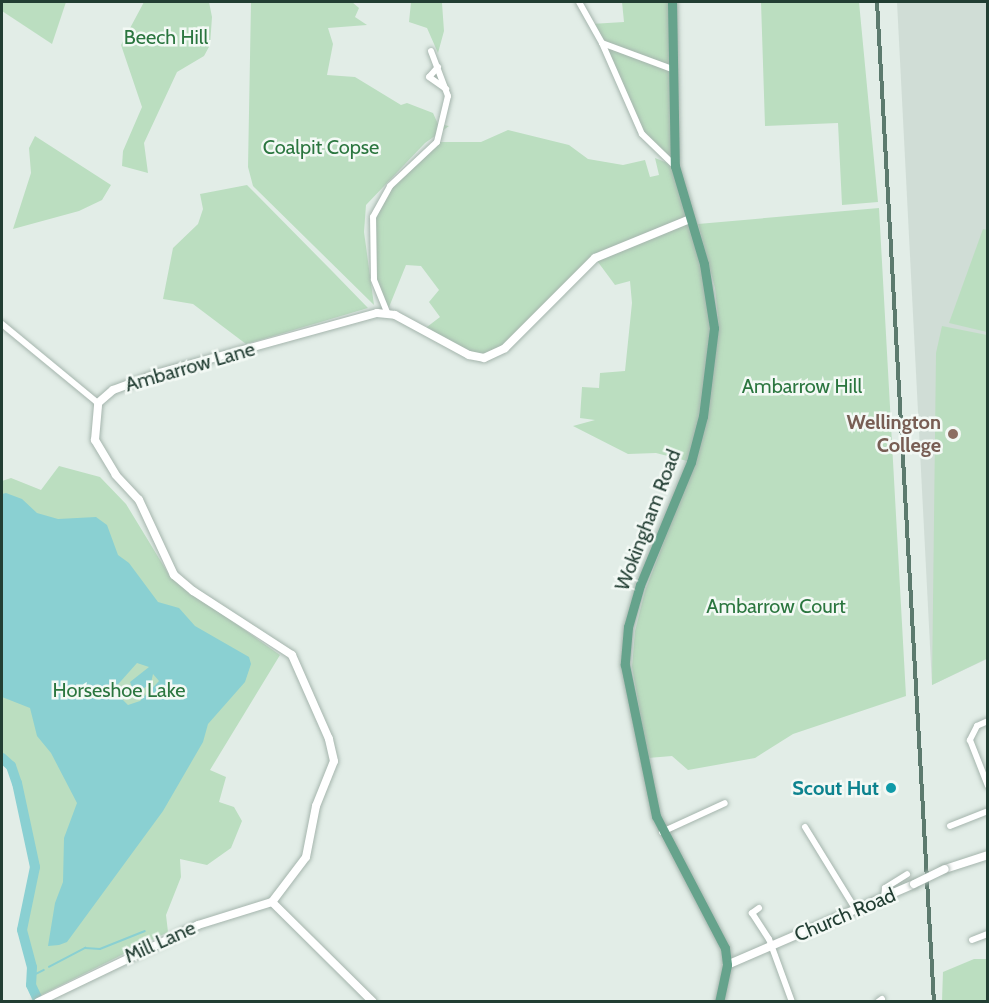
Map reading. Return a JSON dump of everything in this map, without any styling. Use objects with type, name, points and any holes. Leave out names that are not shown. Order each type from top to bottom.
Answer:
[{"type":"main road","name":"Wokingham Road","points":[[672,2],[675,166],[706,273],[714,328],[703,416],[689,471],[640,585],[628,627],[625,665],[649,788],[662,832],[725,948],[727,965],[719,1002]]},
{"type":"street","points":[[579,2],[602,43],[642,134],[675,166]]},
{"type":"street","points":[[602,43],[672,69]]},
{"type":"street","points":[[431,51],[446,89],[445,118],[437,142],[390,186],[373,217],[374,279],[387,312],[469,355],[484,358],[504,348],[595,258],[690,219]]},
{"type":"street","points":[[438,67],[429,77],[446,89]]},
{"type":"street","name":"Ambarrow Lane","points":[[98,403],[113,390],[159,373],[387,312]]},
{"type":"street","points":[[2,324],[98,403],[95,440],[117,475],[139,500],[174,575],[193,591],[292,655],[329,739],[334,761],[316,806],[306,857],[272,902],[374,1002]]},
{"type":"street","points":[[987,721],[976,726],[970,740],[987,786]]},
{"type":"street","points":[[662,832],[724,803]]},
{"type":"street","points":[[950,826],[987,811]]},
{"type":"street","points":[[805,827],[856,910]]},
{"type":"street","name":"Church Road","points":[[727,965],[884,898],[945,869],[987,855]]},
{"type":"street","points":[[884,898],[885,888],[907,874]]},
{"type":"street","name":"Mill Lane","points":[[38,1002],[198,925],[272,902]]},
{"type":"street","points":[[759,908],[752,913],[770,947],[792,1002]]},
{"type":"street","points":[[972,940],[987,934]]},
{"type":"street","points":[[725,948],[743,957]]},
{"type":"shaded area","name":"Wellington College","points":[[897,2],[987,2],[987,659],[932,685]]},
{"type":"green space","points":[[2,2],[66,2],[52,44],[2,11]]},
{"type":"green space","name":"Beech Hill","points":[[144,2],[209,2],[212,17],[210,45],[204,56],[177,72],[144,143],[148,173],[122,166],[123,151],[142,107],[121,45]]},
{"type":"green space","name":"Coalpit Copse","points":[[251,2],[352,2],[359,8],[355,17],[367,25],[328,28],[333,44],[327,75],[355,77],[401,105],[407,103],[433,113],[438,124],[449,126],[425,143],[366,205],[364,232],[374,305],[253,186],[248,167]]},
{"type":"green space","points":[[411,2],[442,3],[444,31],[438,53],[427,28],[409,22]]},
{"type":"green space","points":[[622,2],[672,2],[675,166],[704,264],[714,328],[691,462],[656,453],[628,454],[573,426],[595,420],[580,418],[582,387],[599,388],[600,373],[625,371],[632,303],[630,281],[615,285],[595,258],[505,348],[484,358],[423,330],[440,317],[429,302],[439,290],[421,266],[406,265],[387,312],[374,279],[373,217],[390,186],[437,142],[481,142],[508,130],[569,145],[588,159],[623,165],[645,160],[650,177],[659,175],[655,158],[673,165],[642,134],[591,24],[624,22]]},
{"type":"green space","points":[[761,2],[859,2],[878,202],[842,205],[838,123],[765,126]]},
{"type":"green space","points":[[35,136],[111,185],[102,200],[79,211],[13,229],[31,173],[29,148]]},
{"type":"green space","points":[[247,185],[368,308],[246,344],[193,304],[163,299],[173,248],[198,224],[203,209],[200,194]]},
{"type":"green space","points":[[879,208],[906,696],[793,734],[755,758],[688,770],[672,756],[648,758],[632,667],[635,631],[645,591],[696,458],[707,417],[719,328],[715,288],[698,224]]},
{"type":"green space","points":[[983,229],[988,230],[987,332],[949,323]]},
{"type":"green space","points":[[942,326],[987,335],[988,658],[932,685],[936,353]]},
{"type":"green space","name":"Horseshoe Lake","points":[[59,466],[100,477],[126,504],[171,578],[280,655],[210,770],[226,777],[219,802],[234,807],[242,821],[231,848],[207,865],[180,859],[181,877],[166,915],[168,932],[35,998],[20,930],[22,911],[34,872],[15,783],[10,767],[2,760],[2,481],[11,478],[41,490]]},
{"type":"green space","points":[[974,959],[987,959],[987,1001],[942,1001],[943,972]]},
{"type":"water","name":"Horseshoe Lake","points":[[6,493],[22,499],[37,513],[58,519],[96,517],[107,525],[118,555],[129,563],[158,602],[179,608],[195,626],[249,657],[251,664],[245,682],[208,724],[203,742],[163,811],[67,942],[59,945],[48,946],[55,903],[63,882],[64,838],[77,803],[51,753],[37,736],[30,708],[2,697],[2,494]],"holes":[[[137,663],[149,667],[130,682],[135,695],[151,683],[153,674],[159,681],[140,701],[128,705],[113,690]]]},
{"type":"waterway","points":[[2,758],[11,766],[17,783],[35,867],[22,930],[32,967],[31,985],[39,1002]]},
{"type":"waterway","points":[[49,967],[85,948],[100,949],[145,931]]},
{"type":"waterway","points":[[32,976],[44,970]]},
{"type":"railway","points":[[877,2],[934,1002]]},
{"type":"place","name":"Wellington College","points":[[953,434]]},
{"type":"place","name":"Scout Hut","points":[[891,788]]},
{"type":"park label","name":"Ambarrow Hill","points":[[802,386]]},
{"type":"park label","name":"Ambarrow Court","points":[[776,606]]}]
